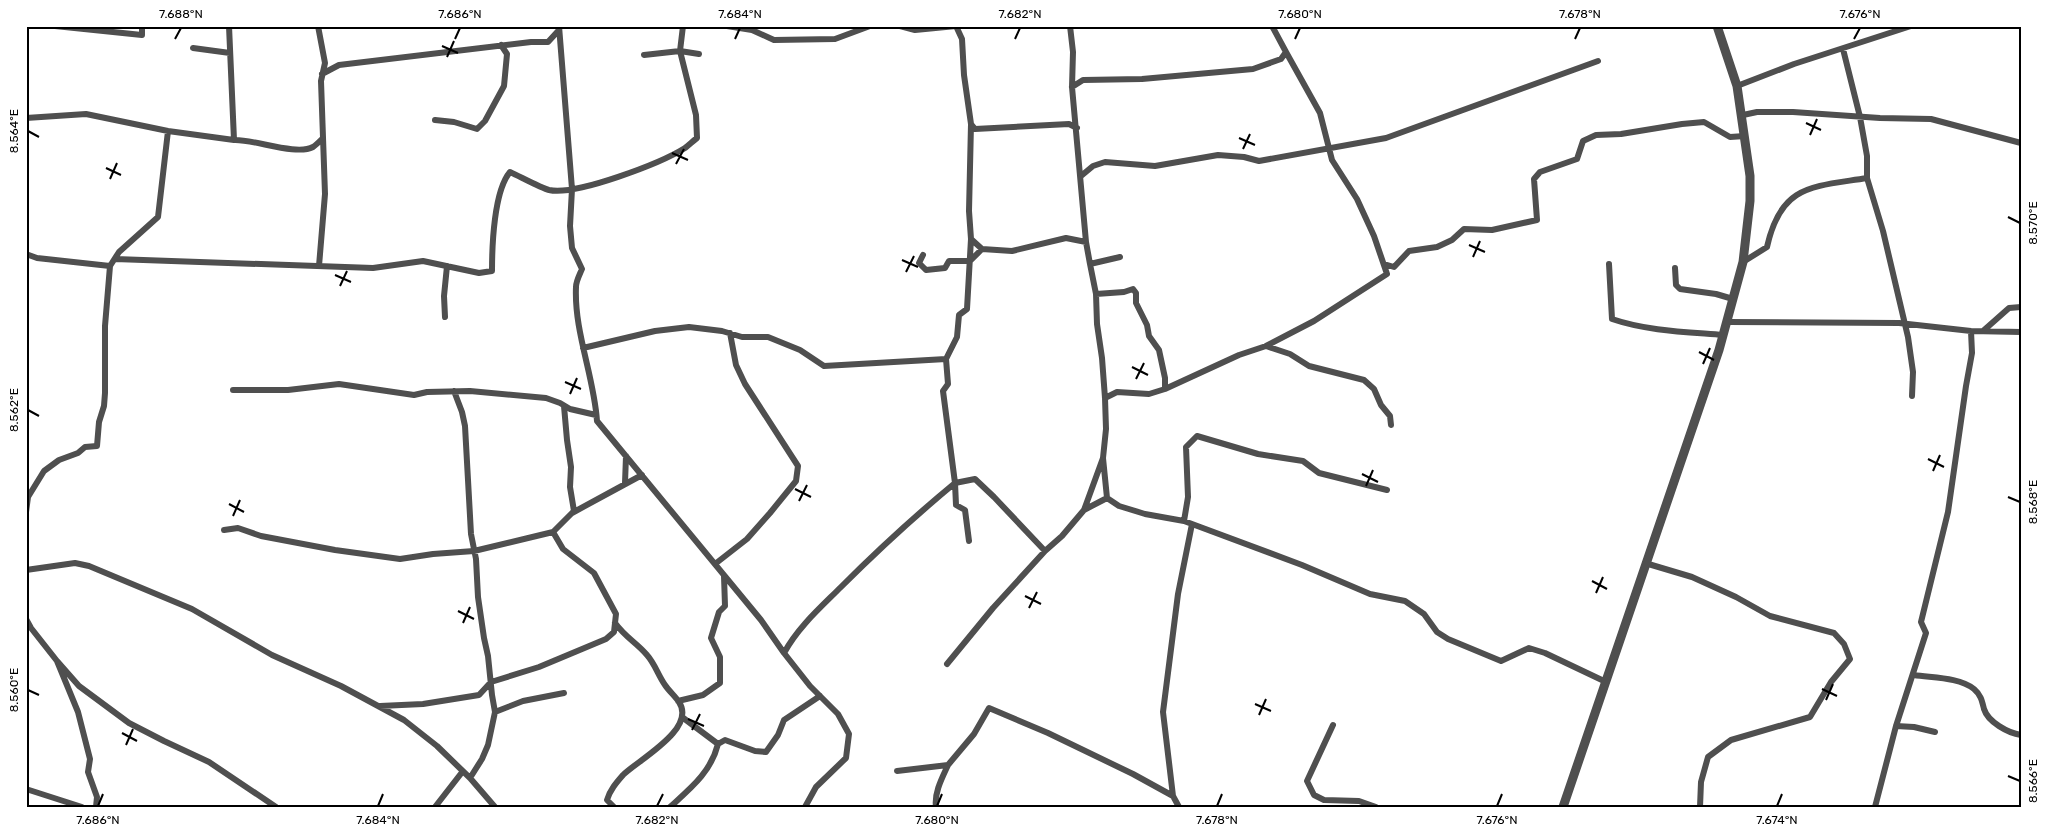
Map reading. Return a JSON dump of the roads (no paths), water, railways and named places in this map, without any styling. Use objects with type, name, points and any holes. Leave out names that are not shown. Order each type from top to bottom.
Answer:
[{"type":"street","points":[[55,26],[142,36],[142,26]]},
{"type":"street","points":[[230,26],[234,140]]},
{"type":"street","points":[[318,26],[325,63],[321,89],[325,194],[319,266]]},
{"type":"street","points":[[114,259],[373,268],[424,261],[479,272],[492,271],[500,190],[510,172],[548,190],[572,189],[648,165],[685,148],[697,138],[696,115],[680,51],[683,26]]},
{"type":"street","points":[[727,26],[752,30],[774,40],[836,39],[870,26]]},
{"type":"street","points":[[900,26],[915,30],[956,26],[962,39],[964,75],[971,124],[970,261],[967,309],[959,315],[957,337],[946,359],[948,384],[943,390],[956,505],[965,510],[969,541]]},
{"type":"street","points":[[1070,26],[1073,52],[1072,86],[1086,242],[1096,294],[1097,324],[1102,358],[1105,398],[1106,429],[1104,458],[1107,498]]},
{"type":"street","points":[[1105,398],[1118,392],[1149,394],[1165,389],[1238,355],[1266,346],[1314,321],[1387,274],[1357,200],[1332,160],[1320,113],[1272,26]]},
{"type":"street","points":[[1564,806],[1604,681],[1728,322],[1743,262],[1750,200],[1750,176],[1743,115],[1737,86],[1717,26]]},
{"type":"street","points":[[1737,86],[1794,64],[1911,26]]},
{"type":"street","points":[[322,74],[339,65],[501,45],[548,42],[559,28]]},
{"type":"street","points":[[559,28],[572,189],[570,226],[572,248],[582,268],[576,285],[583,348],[596,402],[597,421],[762,620],[784,653],[820,696],[838,714],[849,734],[846,758],[816,787],[805,807]]},
{"type":"street","points":[[435,120],[454,122],[477,129],[485,122],[504,86],[507,54],[501,45]]},
{"type":"street","points":[[193,48],[230,53]]},
{"type":"street","points":[[1843,49],[1860,117],[1867,156],[1867,178],[1883,231],[1905,324],[1913,372],[1912,396]]},
{"type":"street","points":[[644,55],[680,51],[699,54]]},
{"type":"street","points":[[1072,86],[1083,80],[1142,79],[1253,69],[1281,59],[1286,52]]},
{"type":"street","points":[[1081,176],[1093,166],[1106,162],[1155,166],[1218,155],[1244,157],[1260,161],[1386,138],[1598,61]]},
{"type":"street","points":[[1743,115],[1758,112],[1793,112],[1860,117],[1930,119],[2021,143]]},
{"type":"street","points":[[26,118],[86,114],[168,131],[234,140],[244,139],[280,148],[307,149],[313,147],[322,139]]},
{"type":"street","points":[[1384,264],[1394,267],[1409,251],[1437,247],[1452,240],[1464,228],[1492,230],[1537,220],[1534,179],[1540,172],[1577,159],[1583,142],[1596,135],[1621,134],[1704,122],[1730,137],[1745,136]]},
{"type":"street","points":[[971,124],[975,129],[1069,124],[1077,128]]},
{"type":"street","points":[[26,512],[27,496],[44,471],[60,460],[78,453],[86,447],[97,446],[99,422],[104,406],[105,393],[105,326],[110,266],[119,252],[158,217],[168,131]]},
{"type":"street","points":[[1743,262],[1767,247],[1770,234],[1778,216],[1791,198],[1808,188],[1867,178]]},
{"type":"street","points":[[971,239],[982,249],[1012,251],[1066,238],[1075,238],[1086,242]]},
{"type":"street","points":[[923,255],[919,263],[926,270],[944,268],[949,262],[970,261],[982,249]]},
{"type":"street","points":[[26,254],[37,258],[110,266]]},
{"type":"street","points":[[1090,264],[1120,257]]},
{"type":"street","points":[[1609,264],[1612,319],[1664,329],[1723,335]]},
{"type":"street","points":[[445,317],[444,296],[447,266]]},
{"type":"street","points":[[1675,268],[1676,285],[1680,289],[1716,294],[1733,300]]},
{"type":"street","points":[[1096,294],[1124,292],[1133,289],[1136,293],[1136,303],[1147,325],[1150,336],[1160,350],[1165,389]]},
{"type":"street","points":[[1983,331],[2009,308],[2021,307]]},
{"type":"street","points":[[1728,322],[1905,324],[1972,331],[2021,332]]},
{"type":"street","points":[[583,348],[655,331],[689,327],[730,333],[742,337],[768,337],[800,350],[824,366],[946,359]]},
{"type":"street","points":[[1875,807],[1896,726],[1926,633],[1921,622],[1948,512],[1972,353],[1972,331]]},
{"type":"street","points":[[715,564],[747,539],[770,514],[796,481],[798,466],[745,384],[736,365],[730,333]]},
{"type":"street","points":[[1266,346],[1290,354],[1309,366],[1364,380],[1374,389],[1381,405],[1390,416],[1391,425]]},
{"type":"street","points":[[233,390],[288,390],[339,384],[414,395],[427,392],[470,391],[546,398],[570,410],[596,415]]},
{"type":"street","points":[[454,391],[465,426],[471,534],[479,607],[488,656],[495,712],[488,746],[470,778]]},
{"type":"street","points":[[564,406],[571,468],[570,487],[574,511]]},
{"type":"street","points":[[1184,521],[1188,497],[1186,447],[1197,436],[1258,454],[1303,461],[1319,473],[1387,490]]},
{"type":"street","points":[[625,483],[626,456]]},
{"type":"street","points":[[947,664],[993,608],[1045,551],[1062,536],[1084,510],[1104,458]]},
{"type":"street","points":[[224,530],[238,528],[270,538],[400,559],[474,551],[553,532],[574,511],[642,475]]},
{"type":"street","points":[[784,653],[790,641],[810,618],[877,551],[955,483],[975,479],[1045,551]]},
{"type":"street","points":[[1107,498],[1119,506],[1145,514],[1184,521],[1302,565],[1370,594],[1405,601],[1424,614],[1438,632],[1448,639],[1501,661],[1529,648],[1545,652],[1604,681]]},
{"type":"street","points":[[1084,510],[1107,498]]},
{"type":"street","points":[[1179,807],[1173,796],[1163,712],[1178,594],[1192,524]]},
{"type":"street","points":[[378,706],[423,704],[479,696],[491,682],[539,667],[606,639],[614,632],[616,614],[594,573],[563,549],[553,532]]},
{"type":"street","points":[[26,570],[74,563],[89,566],[192,609],[272,655],[341,686],[411,725],[463,771],[495,807]]},
{"type":"street","points":[[1645,563],[1692,578],[1736,597],[1770,616],[1834,634],[1844,644],[1850,659],[1831,682],[1810,717],[1731,740],[1708,757],[1701,782],[1700,807]]},
{"type":"street","points":[[678,701],[703,695],[720,683],[720,657],[711,638],[718,612],[725,606],[724,576]]},
{"type":"street","points":[[26,620],[57,661],[79,686],[129,723],[164,742],[209,762],[276,807]]},
{"type":"street","points":[[614,807],[607,800],[610,791],[624,774],[671,736],[682,720],[681,704],[665,685],[649,657],[636,644],[625,637],[615,623]]},
{"type":"street","points":[[57,661],[78,712],[86,738],[90,759],[88,772],[97,798],[96,807]]},
{"type":"street","points":[[1914,675],[1960,682],[1974,689],[1983,699],[1987,716],[1998,725],[2021,736]]},
{"type":"street","points":[[495,712],[523,700],[564,693]]},
{"type":"street","points":[[670,807],[699,781],[714,758],[718,744],[725,740],[754,751],[766,752],[778,735],[784,720],[820,696]]},
{"type":"street","points":[[936,807],[935,801],[948,765],[974,734],[989,708],[1048,733],[1173,796]]},
{"type":"street","points":[[682,717],[718,744]]},
{"type":"street","points":[[1333,725],[1307,781],[1314,796],[1324,800],[1359,801],[1376,807]]},
{"type":"street","points":[[1896,726],[1914,727],[1934,732]]},
{"type":"street","points":[[897,771],[948,765]]},
{"type":"street","points":[[435,807],[463,771]]},
{"type":"street","points":[[26,789],[82,807]]}]
